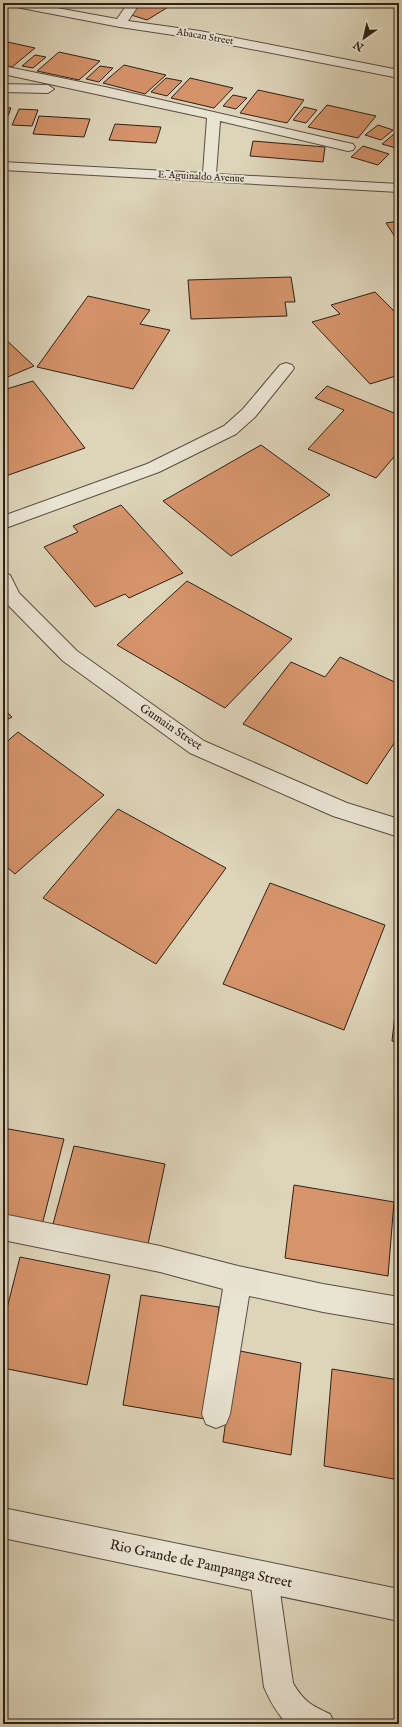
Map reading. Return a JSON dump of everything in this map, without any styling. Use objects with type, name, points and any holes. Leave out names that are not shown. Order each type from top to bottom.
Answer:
[{"type":"street","name":"Abacan Street","points":[[11,3],[120,23],[200,35],[399,74]]},
{"type":"street","points":[[120,23],[134,3]]},
{"type":"street","points":[[3,70],[105,91],[348,147]]},
{"type":"street","points":[[3,88],[105,91]]},
{"type":"street","points":[[209,177],[214,117]]},
{"type":"street","name":"E. Aguinaldo Avenue","points":[[3,166],[399,188]]},
{"type":"street","points":[[3,523],[153,468],[230,430],[249,413],[286,368]]},
{"type":"street","name":"Gumain Street","points":[[3,580],[12,597],[70,656],[197,747],[341,810],[399,828]]},
{"type":"street","points":[[3,1227],[160,1259],[238,1280],[323,1298],[399,1311]]},
{"type":"street","points":[[216,1414],[238,1280]]},
{"type":"street","name":"Rio Grande de Pampanga Street","points":[[3,1523],[399,1605]]},
{"type":"lane","points":[[264,1578],[279,1687],[290,1706],[298,1714],[314,1723],[320,1724]]},
{"type":"building","points":[[145,3],[173,4],[147,20],[128,14]]},
{"type":"building","points":[[3,41],[35,48],[12,67],[3,65]]},
{"type":"building","points":[[59,52],[100,61],[79,80],[37,71]]},
{"type":"building","points":[[35,55],[46,57],[33,68],[22,66]]},
{"type":"building","points":[[124,65],[166,75],[145,94],[103,83]]},
{"type":"building","points":[[100,66],[113,68],[99,82],[86,79]]},
{"type":"building","points":[[166,78],[182,81],[167,96],[151,92]]},
{"type":"building","points":[[190,78],[233,88],[214,108],[171,98]]},
{"type":"building","points":[[258,90],[304,100],[287,123],[240,113]]},
{"type":"building","points":[[233,95],[247,98],[236,109],[223,106]]},
{"type":"building","points":[[327,105],[376,116],[358,138],[308,127]]},
{"type":"building","points":[[3,107],[11,108],[3,128]]},
{"type":"building","points":[[304,107],[317,110],[306,123],[293,120]]},
{"type":"building","points":[[19,109],[38,110],[32,126],[12,125]]},
{"type":"building","points":[[39,116],[90,119],[84,137],[33,134]]},
{"type":"building","points":[[115,124],[161,127],[156,143],[109,140]]},
{"type":"building","points":[[378,125],[393,130],[381,140],[365,135]]},
{"type":"building","points":[[399,130],[399,149],[382,144]]},
{"type":"building","points":[[253,141],[325,147],[323,162],[250,156]]},
{"type":"building","points":[[363,146],[389,154],[378,165],[351,157]]},
{"type":"building","points":[[399,221],[399,243],[386,223]]},
{"type":"building","points":[[291,277],[295,302],[285,302],[287,316],[191,319],[188,280]]},
{"type":"building","points":[[375,292],[399,316],[399,375],[370,384],[312,322],[340,314],[331,305]]},
{"type":"building","points":[[88,296],[150,310],[140,324],[170,330],[133,389],[37,367]]},
{"type":"building","points":[[3,337],[34,366],[3,379]]},
{"type":"building","points":[[33,381],[85,448],[3,477],[3,390]]},
{"type":"building","points":[[327,386],[399,415],[399,451],[376,478],[308,449],[344,410],[315,398]]},
{"type":"building","points":[[261,445],[330,495],[231,556],[163,501]]},
{"type":"building","points":[[121,505],[183,573],[129,598],[125,594],[95,607],[44,547],[78,532],[73,526]]},
{"type":"building","points":[[187,581],[292,639],[225,708],[117,645]]},
{"type":"building","points":[[340,657],[399,684],[399,705],[396,710],[399,711],[399,736],[367,784],[243,724],[291,662],[325,677]]},
{"type":"building","points":[[3,708],[12,717],[3,722]]},
{"type":"building","points":[[18,732],[104,795],[15,874],[3,864],[3,745]]},
{"type":"building","points":[[118,809],[226,868],[156,964],[43,898]]},
{"type":"building","points":[[270,883],[385,925],[344,1030],[223,984]]},
{"type":"building","points":[[399,979],[399,1043],[392,1041]]},
{"type":"building","points":[[3,1128],[64,1139],[42,1225],[3,1217]]},
{"type":"building","points":[[74,1146],[165,1164],[148,1244],[53,1224]]},
{"type":"building","points":[[294,1185],[394,1202],[388,1276],[285,1258]]},
{"type":"building","points":[[20,1257],[110,1275],[87,1385],[3,1368],[3,1324]]},
{"type":"building","points":[[141,1295],[219,1307],[205,1419],[123,1405]]},
{"type":"building","points":[[235,1350],[301,1363],[291,1455],[223,1442]]},
{"type":"building","points":[[332,1369],[399,1380],[399,1480],[324,1466]]}]
